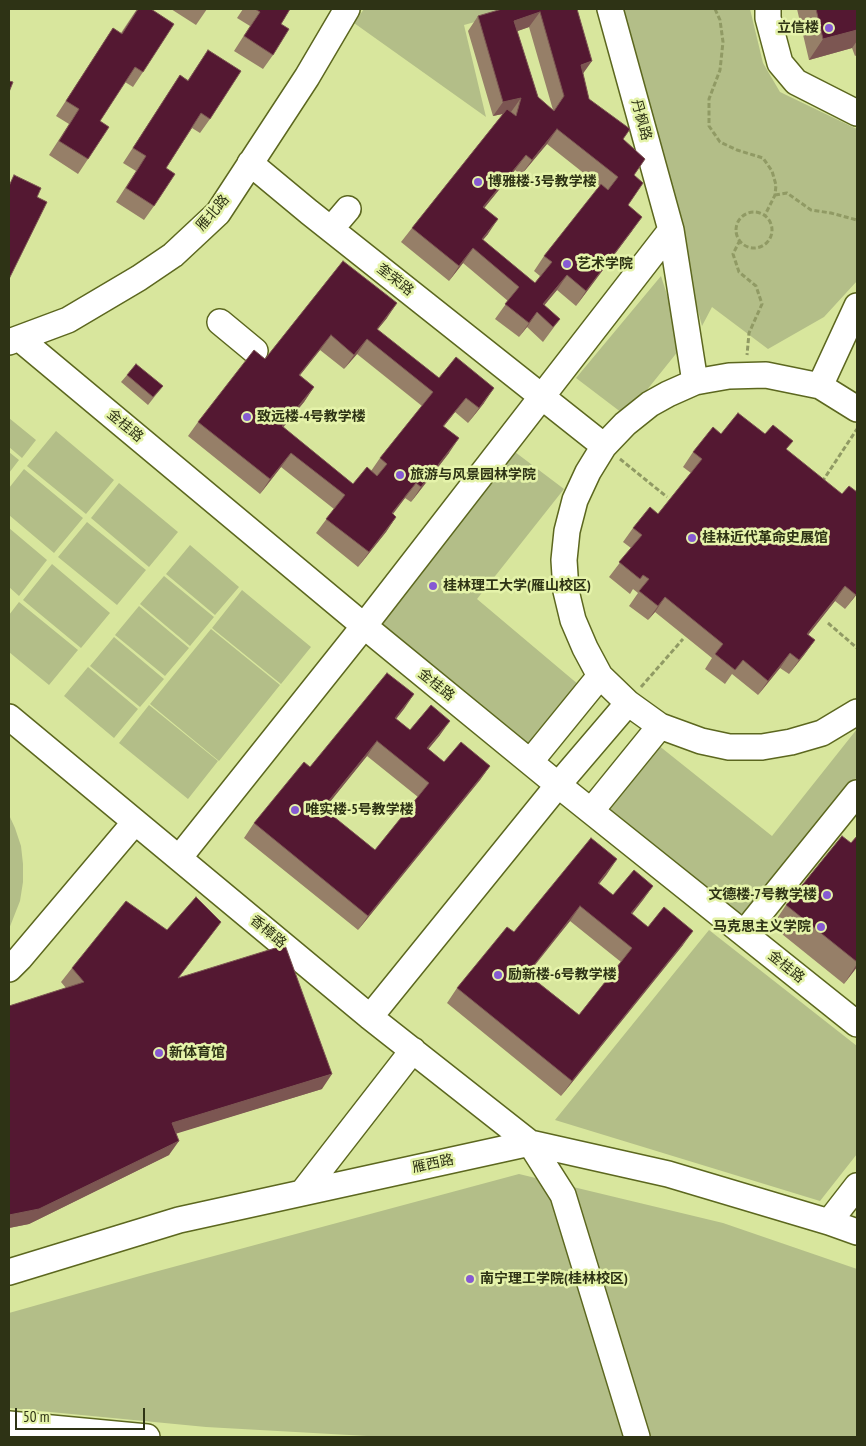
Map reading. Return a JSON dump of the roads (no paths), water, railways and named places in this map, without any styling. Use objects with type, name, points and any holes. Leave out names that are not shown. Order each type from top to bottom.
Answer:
[{"type":"street","name":"雁北路","points":[[14,340],[68,320],[139,278],[173,255],[218,213],[307,76],[347,9]]},
{"type":"street","name":"丹枫路","points":[[610,9],[671,230],[695,382]]},
{"type":"street","points":[[768,9],[768,18],[780,64],[796,82],[857,113]]},
{"type":"street","name":"奎荣路","points":[[250,163],[604,446]]},
{"type":"street","points":[[331,229],[348,209]]},
{"type":"street","points":[[179,858],[364,626],[671,230]]},
{"type":"street","points":[[820,386],[857,306]]},
{"type":"street","points":[[220,322],[255,351]]},
{"type":"street","name":"金桂路","points":[[14,340],[558,785],[857,1024]]},
{"type":"street","points":[[857,409],[820,386],[766,375],[729,376],[695,382],[650,404],[604,446],[588,472],[575,500],[567,531],[564,560],[566,591],[573,620],[600,676],[628,703],[660,726],[701,741],[730,747],[762,747],[791,742],[822,733],[857,712]]},
{"type":"street","points":[[530,762],[600,676]]},
{"type":"street","points":[[370,1017],[558,785],[628,703]]},
{"type":"street","name":"香樟路","points":[[9,717],[370,1017],[530,1143]]},
{"type":"street","points":[[591,811],[660,726]]},
{"type":"street","points":[[744,933],[857,793]]},
{"type":"street","points":[[9,968],[20,958],[134,822]]},
{"type":"street","points":[[302,1193],[413,1050]]},
{"type":"street","points":[[530,1143],[563,1194],[637,1437]]},
{"type":"street","name":"雁西路","points":[[9,1272],[179,1220],[530,1143],[668,1174],[857,1232]]},
{"type":"street","points":[[829,1222],[857,1186]]},
{"type":"street","points":[[9,1424],[147,1437]]},
{"type":"place","name":"立信楼","points":[[829,28]]},
{"type":"place","name":"博雅楼-3号教学楼","points":[[478,182]]},
{"type":"place","name":"艺术学院","points":[[567,264]]},
{"type":"place","name":"致远楼-4号教学楼","points":[[247,417]]},
{"type":"place","name":"旅游与风景园林学院","points":[[400,475]]},
{"type":"place","name":"桂林近代革命史展馆","points":[[692,538]]},
{"type":"place","name":"桂林理工大学(雁山校区)","points":[[433,586]]},
{"type":"place","name":"唯实楼-5号教学楼","points":[[295,810]]},
{"type":"place","name":"文德楼-7号教学楼","points":[[827,895]]},
{"type":"place","name":"马克思主义学院","points":[[821,927]]},
{"type":"place","name":"励新楼-6号教学楼","points":[[498,975]]},
{"type":"place","name":"新体育馆","points":[[159,1053]]},
{"type":"place","name":"南宁理工学院(桂林校区)","points":[[470,1279]]}]
